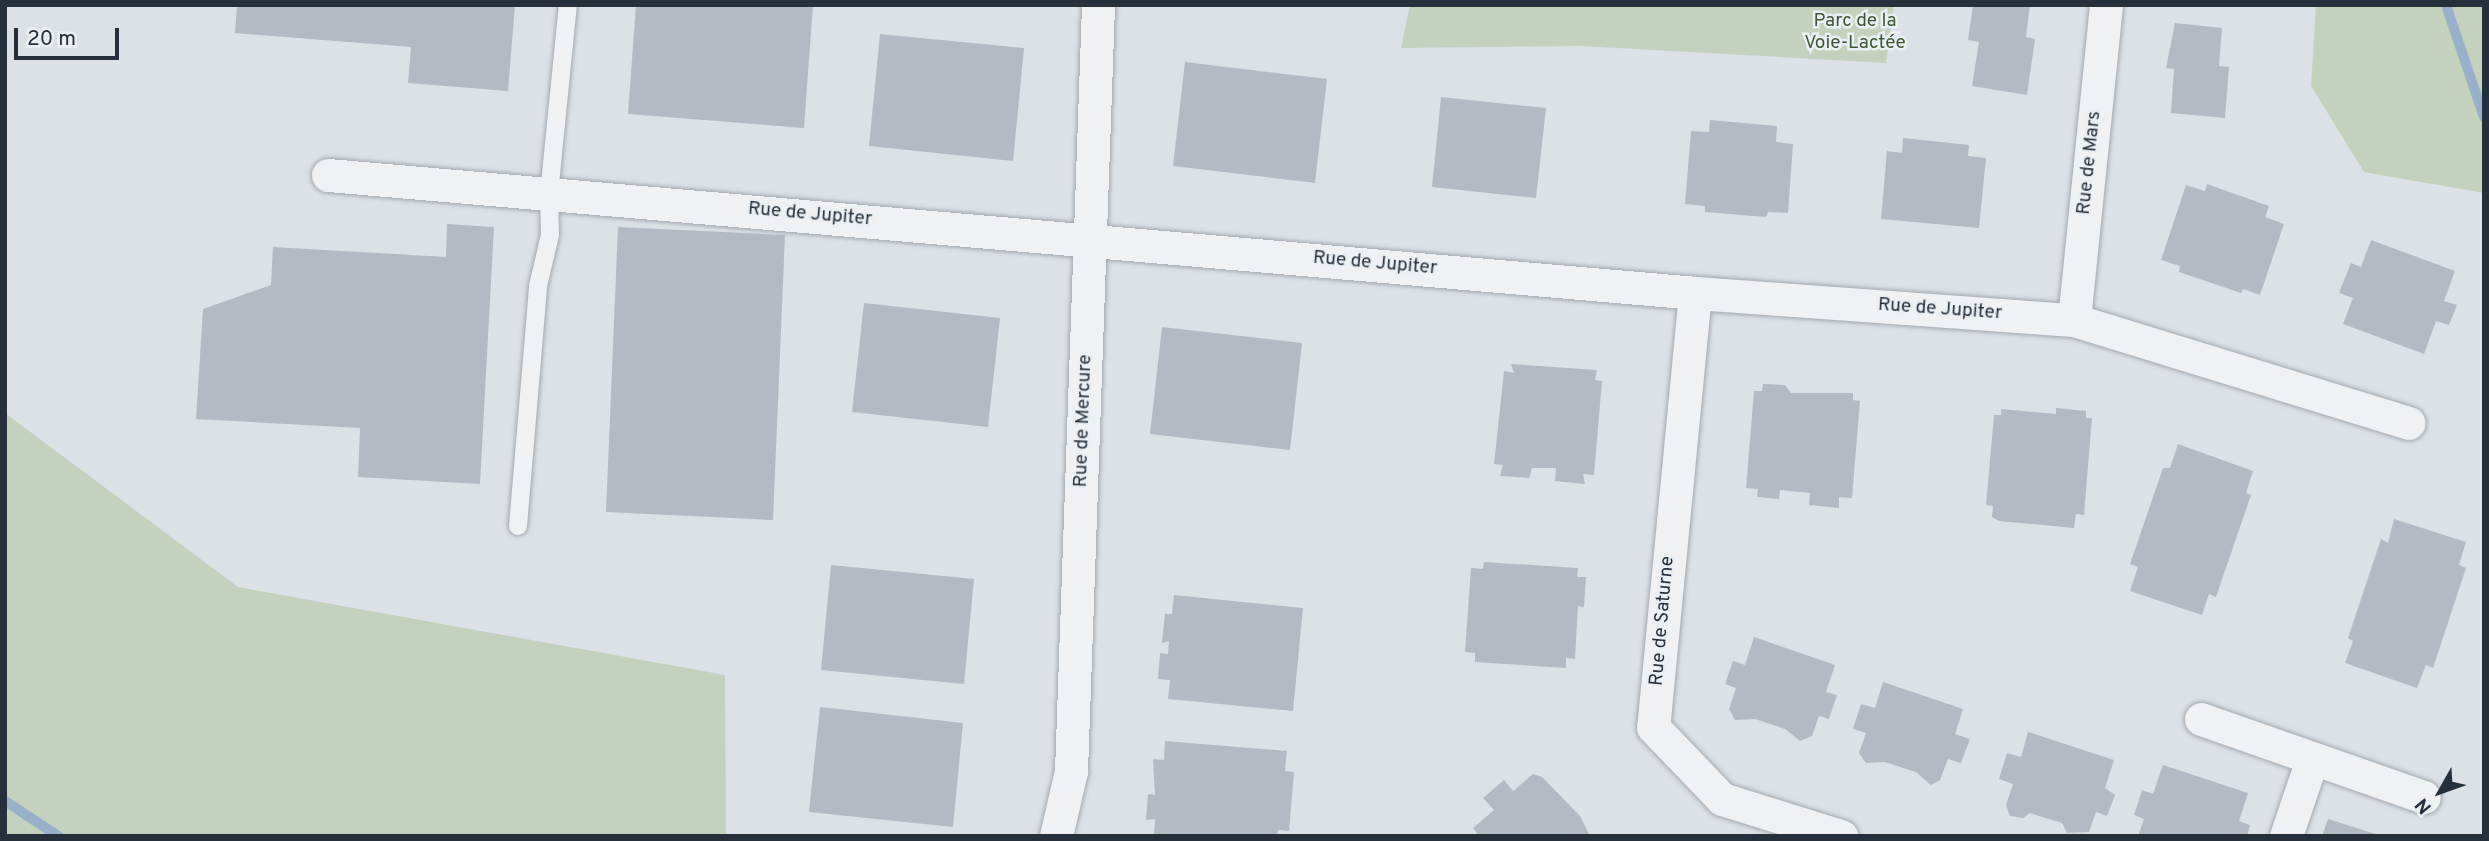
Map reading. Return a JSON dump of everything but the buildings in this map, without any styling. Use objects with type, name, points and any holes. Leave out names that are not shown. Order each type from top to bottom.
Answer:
[{"type":"street","name":"Rue de Mercure","points":[[1056,836],[1071,771],[1098,5]]},
{"type":"street","name":"Rue de Mars","points":[[2074,320],[2106,5]]},
{"type":"street","name":"Rue de Jupiter","points":[[328,175],[1695,293],[2074,320],[2408,423]]},
{"type":"street","name":"Rue de Saturne","points":[[1695,293],[1653,726],[1722,799],[1841,836]]},
{"type":"street","points":[[2201,719],[2424,797]]},
{"type":"street","points":[[2286,836],[2312,759]]},
{"type":"lane","points":[[518,526],[538,286],[550,235],[549,194],[568,5]]},
{"type":"green space","name":"Parc de la Voie-Lactée","points":[[1410,5],[1894,5],[1886,63],[1581,46],[1401,48]]},
{"type":"green space","points":[[2316,5],[2484,5],[2484,193],[2364,172],[2311,86]]},
{"type":"green space","points":[[5,413],[238,587],[725,675],[726,836],[5,836]]},
{"type":"waterway","points":[[2446,5],[2484,117]]},
{"type":"waterway","points":[[5,801],[58,836]]}]
